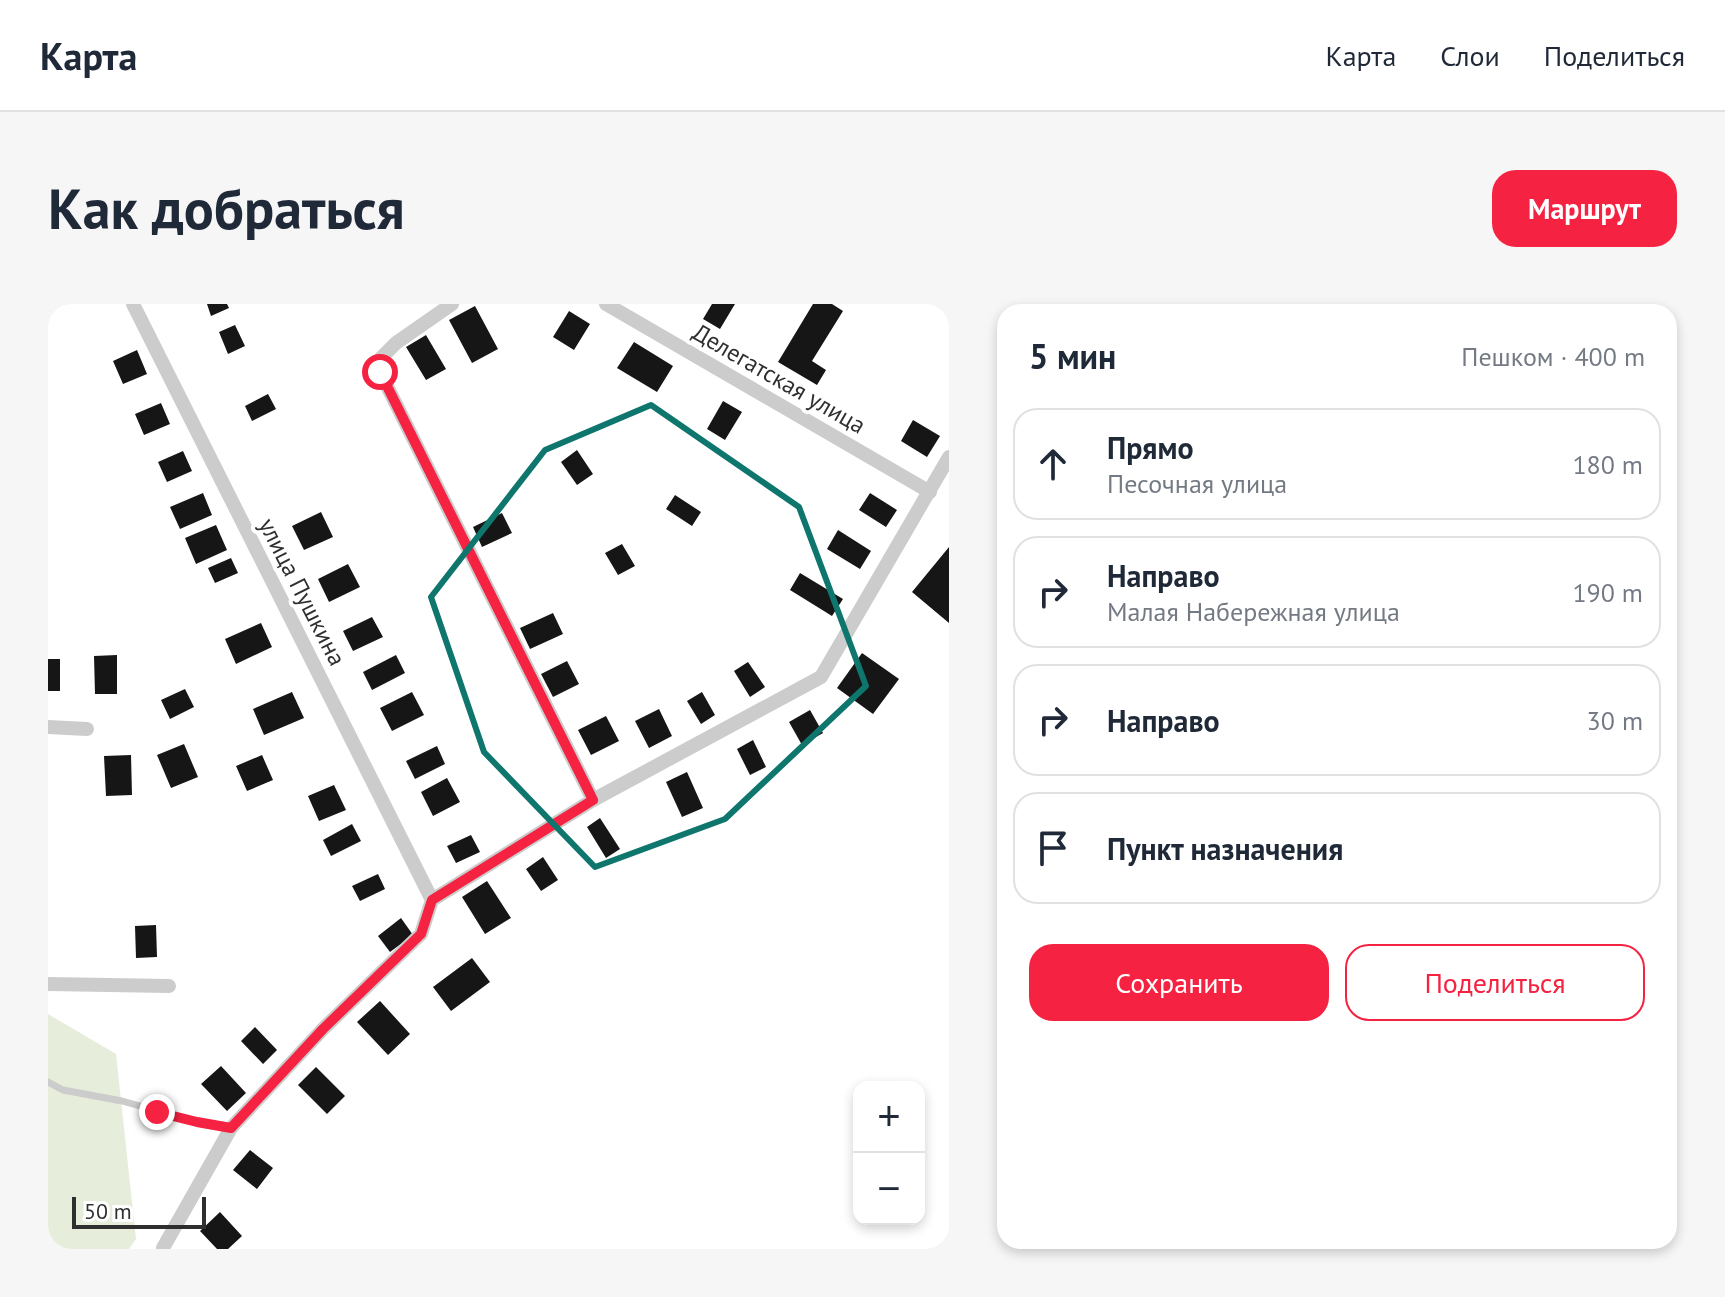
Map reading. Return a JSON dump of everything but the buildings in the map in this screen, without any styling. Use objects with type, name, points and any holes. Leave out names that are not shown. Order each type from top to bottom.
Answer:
[{"type":"street","name":"улица Пушкина","points":[[133,304],[432,900]]},
{"type":"street","points":[[452,304],[396,343],[380,359],[380,372],[593,800]]},
{"type":"street","name":"Делегатская улица","points":[[606,304],[930,492]]},
{"type":"street","points":[[163,1248],[231,1128],[323,1029],[421,934],[432,900],[593,800],[821,677],[949,457]]},
{"type":"street","points":[[48,727],[87,729]]},
{"type":"street","points":[[48,984],[169,986]]},
{"type":"lane","points":[[48,1082],[63,1090],[231,1128]]},
{"type":"highlighted area","points":[[651,405],[799,507],[866,686],[725,819],[595,867],[484,752],[431,597],[545,450]]},
{"type":"green space","points":[[48,1014],[116,1054],[136,1239],[129,1249],[48,1249]]},
{"type":"route","points":[[157,1112],[231,1128],[323,1029],[421,934],[432,900],[593,800],[380,372]]}]
